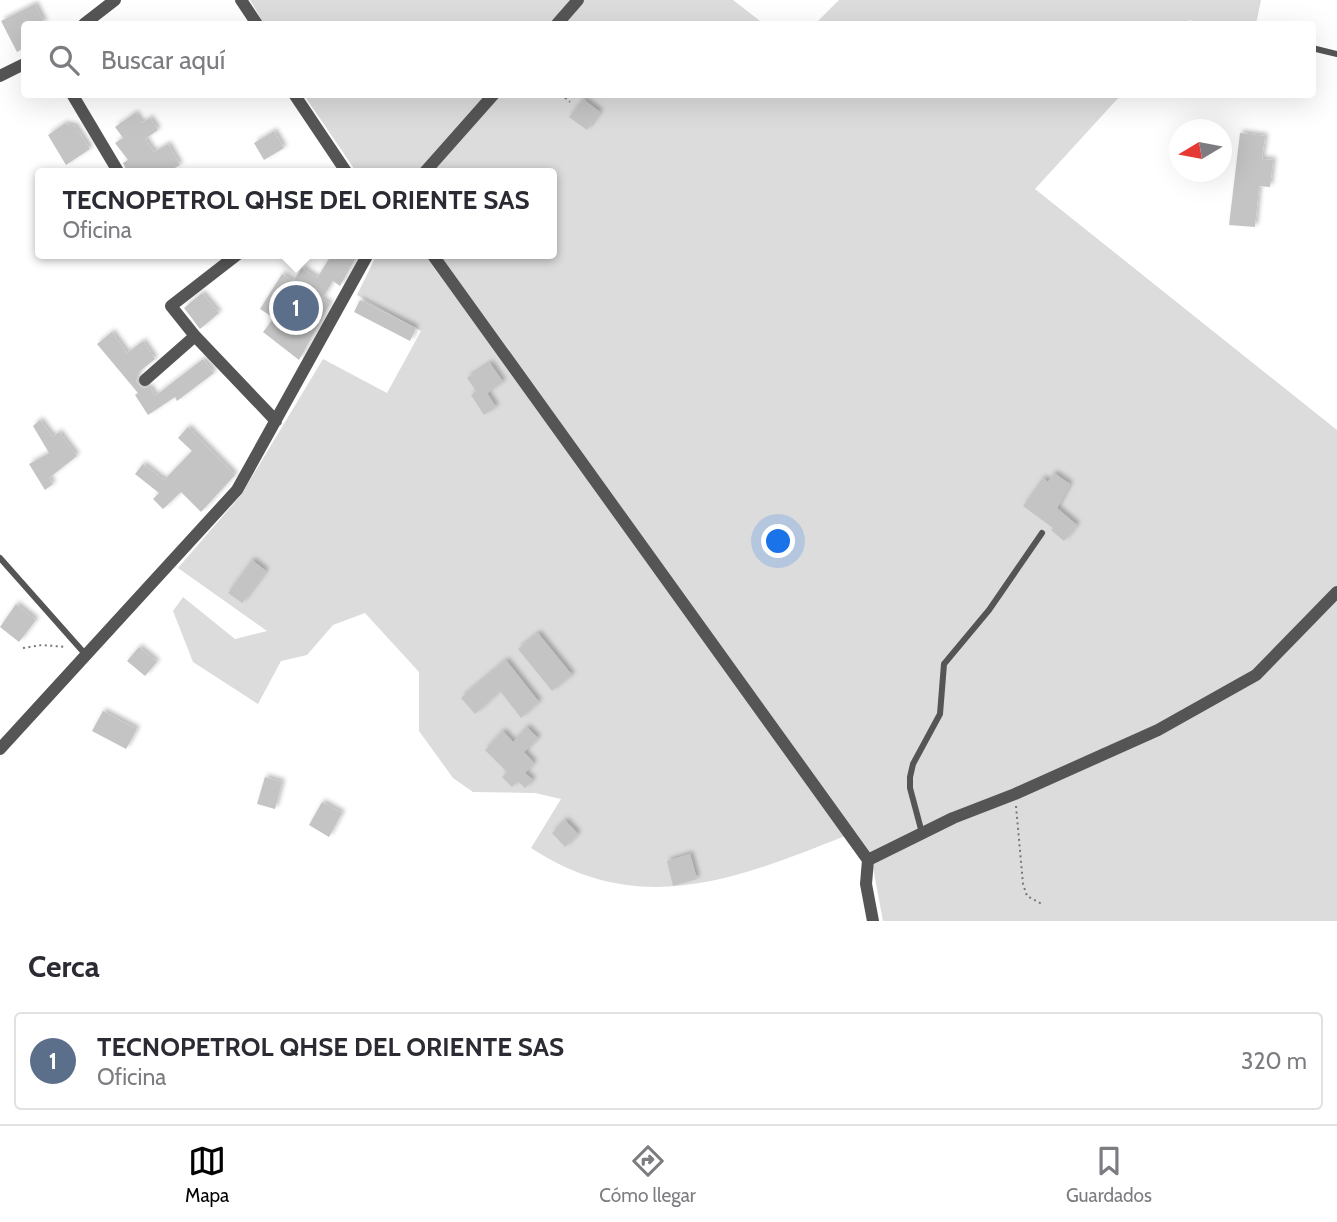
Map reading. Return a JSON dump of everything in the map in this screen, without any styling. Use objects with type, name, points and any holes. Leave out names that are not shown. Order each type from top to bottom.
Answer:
[{"type":"street","points":[[89,21],[115,0]]},
{"type":"street","points":[[242,0],[255,21]]},
{"type":"street","points":[[560,21],[578,0]]},
{"type":"street","points":[[0,76],[21,66]]},
{"type":"street","points":[[74,98],[116,168]]},
{"type":"street","points":[[297,98],[341,168]]},
{"type":"street","points":[[428,168],[491,98]]},
{"type":"street","points":[[232,259],[171,306],[195,336],[276,421]]},
{"type":"street","points":[[0,749],[237,490],[366,259]]},
{"type":"street","points":[[436,259],[868,860],[866,884],[873,921]]},
{"type":"street","points":[[145,380],[195,336]]},
{"type":"street","points":[[868,860],[922,833],[1158,730],[1255,675],[1337,592]]},
{"type":"lane","points":[[1316,49],[1337,54]]},
{"type":"lane","points":[[922,833],[910,788],[911,777],[913,764],[940,714],[944,664],[989,610],[1042,533]]},
{"type":"lane","points":[[0,558],[87,656]]},
{"type":"path","points":[[566,98],[570,102]]},
{"type":"path","points":[[23,648],[78,646]]},
{"type":"path","points":[[1015,794],[1023,884],[1027,896],[1042,904]]},
{"type":"shaded area","points":[[250,0],[733,0],[760,21],[262,21]]},
{"type":"shaded area","points":[[839,0],[1261,0],[1257,21],[818,21]]},
{"type":"shaded area","points":[[306,98],[1118,98],[1035,189],[1337,430],[1337,921],[883,921],[870,852],[855,832],[772,864],[732,876],[692,884],[652,887],[613,883],[572,870],[531,848],[561,799],[535,793],[473,792],[453,778],[419,731],[419,672],[365,613],[333,625],[307,655],[281,661],[258,704],[193,662],[173,611],[183,597],[235,639],[267,631],[178,568],[241,495],[323,359],[387,393],[421,331],[357,295],[375,259],[557,259],[557,168],[354,168]]},
{"type":"building","points":[[35,4],[44,21],[21,21],[21,50],[17,52],[1,21]]},
{"type":"building","points":[[583,99],[600,112],[587,130],[569,117]]},
{"type":"building","points":[[135,113],[142,123],[150,118],[158,130],[145,139],[154,152],[168,144],[180,165],[175,168],[126,168],[123,163],[128,160],[115,143],[123,138],[115,127]]},
{"type":"building","points":[[64,124],[75,126],[90,149],[66,165],[48,135]]},
{"type":"building","points":[[274,131],[284,148],[264,160],[254,143]]},
{"type":"building","points":[[1240,133],[1265,136],[1262,159],[1273,160],[1270,187],[1259,186],[1255,227],[1229,225]]},
{"type":"building","points":[[329,259],[355,259],[340,286],[333,281],[322,299],[330,304],[299,360],[263,332],[274,318],[260,309],[282,274],[293,281],[302,268],[317,278]]},
{"type":"building","points":[[202,293],[219,313],[200,329],[184,308]]},
{"type":"building","points":[[360,300],[416,328],[410,341],[354,312]]},
{"type":"building","points":[[112,332],[127,353],[143,341],[155,359],[140,371],[136,381],[142,388],[150,387],[155,396],[203,359],[214,373],[177,401],[175,397],[148,415],[135,395],[138,393],[97,344]]},
{"type":"building","points":[[490,363],[503,382],[487,393],[496,407],[484,415],[471,395],[476,391],[467,378]]},
{"type":"building","points":[[40,420],[53,437],[59,432],[77,456],[49,478],[53,484],[45,490],[29,464],[49,453],[33,426]]},
{"type":"building","points":[[188,427],[235,475],[201,512],[181,492],[163,509],[153,499],[159,493],[135,474],[143,464],[164,480],[192,451],[178,438]]},
{"type":"building","points":[[1054,473],[1070,484],[1057,508],[1077,525],[1064,541],[1051,530],[1053,528],[1023,506],[1043,478],[1048,482]]},
{"type":"building","points":[[252,560],[266,571],[242,603],[228,593]]},
{"type":"building","points":[[16,604],[36,620],[19,642],[0,627]]},
{"type":"building","points":[[538,633],[572,675],[552,691],[518,649]]},
{"type":"building","points":[[139,647],[157,662],[145,676],[127,661]]},
{"type":"building","points":[[506,660],[539,702],[521,718],[500,691],[475,714],[461,698]]},
{"type":"building","points":[[103,711],[137,729],[126,749],[92,731]]},
{"type":"building","points":[[527,727],[538,738],[524,752],[534,763],[525,773],[533,780],[525,788],[518,781],[512,787],[502,777],[507,772],[485,750],[503,731],[513,742]]},
{"type":"building","points":[[265,777],[282,782],[275,809],[257,804]]},
{"type":"building","points":[[322,802],[342,813],[329,837],[309,825]]},
{"type":"building","points":[[565,820],[578,834],[565,847],[552,833]]},
{"type":"building","points":[[690,854],[697,879],[673,886],[667,861]]},
{"type":"place","name":"TECNOPETROL QHSE DEL ORIENTE SAS","points":[[296,308]]}]
